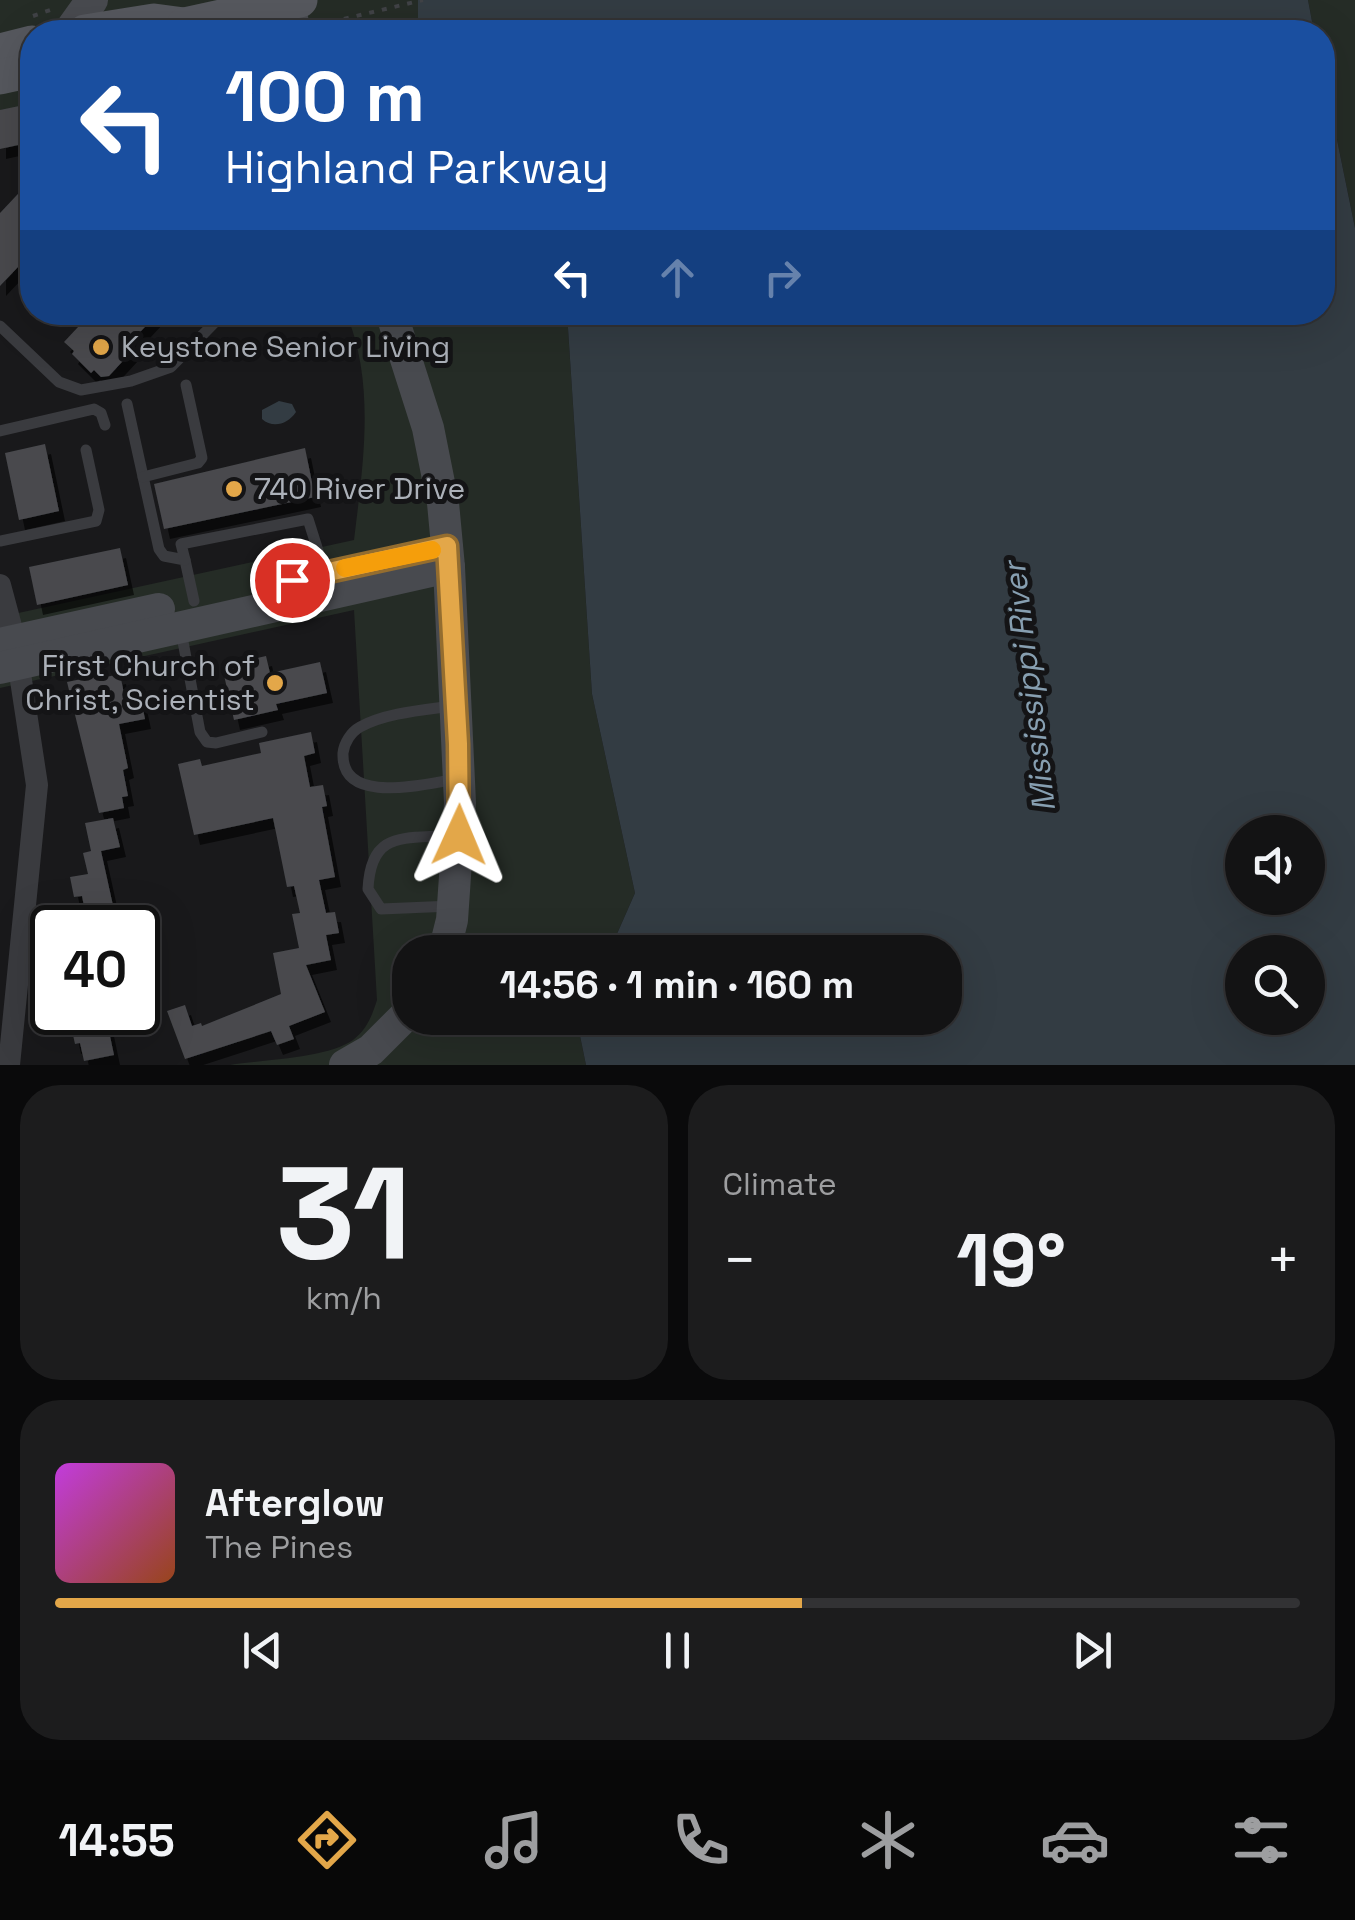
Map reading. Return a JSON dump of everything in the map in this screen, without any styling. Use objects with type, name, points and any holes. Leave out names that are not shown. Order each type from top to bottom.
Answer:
[{"type":"main road","points":[[78,18],[162,20],[296,15]]},
{"type":"street","points":[[394,325],[428,428],[443,503],[448,557],[460,778],[454,906],[448,935]]},
{"type":"street","points":[[8,654],[191,617],[448,557]]},
{"type":"street","points":[[0,584],[8,654],[37,785],[9,1065]]},
{"type":"street","points":[[346,1065],[392,1033]]},
{"type":"lane","points":[[0,326],[59,382],[81,390],[132,381],[171,367],[212,325]]},
{"type":"lane","points":[[143,477],[198,463],[202,458],[186,385]]},
{"type":"lane","points":[[128,404],[159,549],[164,556],[185,560]]},
{"type":"lane","points":[[0,432],[94,410],[101,412],[105,426]]},
{"type":"lane","points":[[0,541],[96,520],[99,510],[86,450]]},
{"type":"lane","points":[[262,732],[216,743],[208,742],[200,732],[181,544],[308,519],[330,582]]},
{"type":"lane","points":[[456,705],[361,726],[349,736],[343,752],[346,766],[357,782],[368,787],[391,788],[460,778]]},
{"type":"lane","points":[[454,906],[382,908],[368,890],[369,874],[373,857],[380,847],[392,841],[459,835]]},
{"type":"path","points":[[296,15],[423,0]]},
{"type":"shaded area","points":[[0,0],[418,0],[418,20],[20,20],[20,107],[0,112]]},
{"type":"shaded area","points":[[1308,0],[1355,0],[1355,228],[1335,130],[1335,20],[1312,20]]},
{"type":"shaded area","points":[[350,325],[568,325],[592,694],[635,893],[616,935],[392,935],[392,1035],[580,1035],[586,1065],[230,1065],[311,1055],[342,1046],[362,1031],[377,1000],[354,610],[0,688],[0,617],[354,540],[365,425],[361,368]]},
{"type":"water","points":[[418,0],[1308,0],[1312,20],[418,20]]},
{"type":"water","name":"Mississippi River","points":[[1335,130],[1355,228],[1355,1065],[586,1065],[580,1035],[962,1035],[962,935],[616,935],[635,893],[592,694],[568,325],[1335,325]]},
{"type":"water","points":[[279,401],[292,404],[296,412],[293,416],[275,424],[262,419],[262,410]]},
{"type":"building","points":[[20,106],[20,145],[0,149],[0,110]]},
{"type":"building","points":[[20,192],[20,269],[0,286],[0,213]]},
{"type":"building","name":"Keystone Senior Living","points":[[80,325],[147,325],[128,345],[133,350],[109,376],[101,377],[94,370],[91,373],[64,342]]},
{"type":"building","points":[[45,444],[59,511],[19,520],[5,453]]},
{"type":"building","name":"740 River Drive","points":[[305,448],[315,497],[164,529],[154,484]]},
{"type":"building","points":[[120,548],[128,585],[37,605],[29,567]]},
{"type":"building","name":"First Church of Christ, Scientist","points":[[266,656],[270,673],[320,662],[327,693],[276,704],[278,710],[234,720],[222,666]]},
{"type":"building","points":[[120,674],[126,703],[141,700],[145,719],[119,724],[128,768],[123,770],[128,796],[122,797],[124,808],[99,813],[67,682]]},
{"type":"building","points":[[311,732],[315,753],[304,756],[310,787],[323,785],[327,806],[322,807],[335,877],[319,880],[326,913],[335,912],[339,933],[326,935],[331,960],[306,965],[325,1012],[289,1026],[294,1039],[277,1045],[271,1031],[185,1059],[167,1011],[185,1005],[192,1026],[202,1026],[281,994],[273,953],[299,948],[292,914],[300,913],[294,886],[287,887],[273,818],[194,835],[178,764],[200,759],[202,766],[261,753],[259,743]]},
{"type":"building","points":[[113,818],[120,847],[101,851],[113,905],[84,905],[82,896],[74,897],[70,877],[88,874],[83,853],[91,851],[85,823]]},
{"type":"building","points":[[73,1035],[110,1035],[114,1055],[84,1061],[80,1043],[75,1044]]},
{"type":"slow traffic","points":[[345,568],[432,550]]},
{"type":"place","name":"Keystone Senior Living","points":[[101,347]]},
{"type":"place","name":"740 River Drive","points":[[234,489]]},
{"type":"place","name":"First Church of Christ, Scientist","points":[[275,683]]},
{"type":"route","points":[[292,580],[447,546],[459,835]]}]
